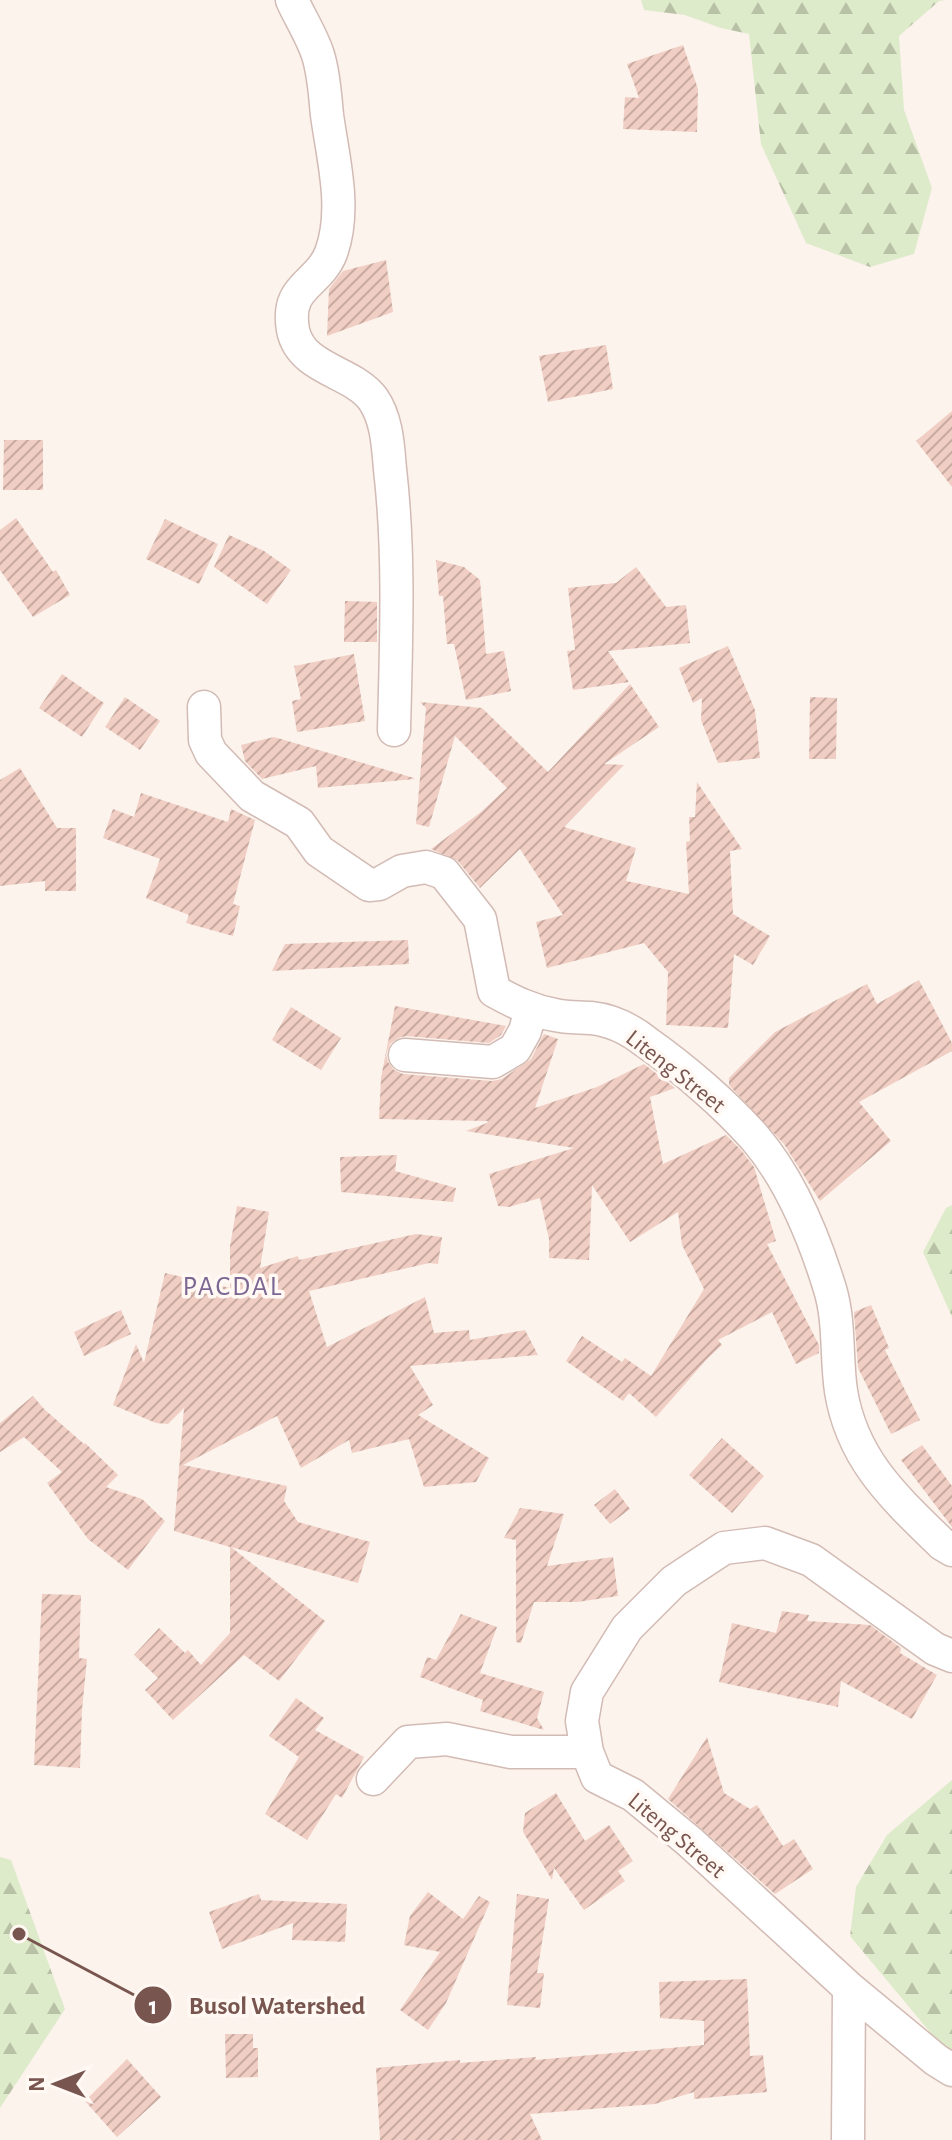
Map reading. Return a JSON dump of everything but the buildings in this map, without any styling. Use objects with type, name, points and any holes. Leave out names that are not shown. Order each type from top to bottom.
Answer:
[{"type":"street","points":[[292,0],[318,55],[335,159],[338,218],[330,256],[296,294],[292,310],[293,333],[310,357],[358,385],[374,399],[385,428],[395,525],[397,588],[394,730]]},
{"type":"street","name":"Liteng Street","points":[[204,707],[205,740],[211,753],[252,796],[299,823],[319,851],[369,885],[379,884],[402,871],[426,867],[444,873],[480,919],[494,991],[531,1010],[616,1024],[645,1041],[720,1103],[756,1139],[789,1190],[811,1237],[831,1292],[841,1390],[848,1419],[864,1456],[884,1487],[952,1550]]},
{"type":"street","points":[[405,1055],[493,1062],[515,1049],[525,1031],[531,1010]]},
{"type":"street","name":"Liteng Street","points":[[952,1656],[935,1649],[811,1560],[765,1543],[724,1548],[674,1581],[627,1628],[587,1692],[582,1721],[587,1752],[597,1777],[633,1795],[690,1842],[849,1988],[952,2070]]},
{"type":"street","points":[[373,1779],[408,1742],[447,1739],[511,1752],[587,1752]]},
{"type":"street","points":[[848,2140],[849,1988]]},
{"type":"green space","points":[[641,0],[945,0],[939,1],[899,36],[904,110],[932,188],[914,254],[870,267],[806,243],[761,144],[749,34],[685,15],[644,10]]},
{"type":"green space","points":[[952,1205],[952,1317],[923,1252],[946,1208]]},
{"type":"green space","points":[[952,1780],[952,2051],[939,2043],[850,1936],[856,1887],[887,1835]]},
{"type":"green space","points":[[0,1857],[11,1860],[65,2009],[0,2108]]},
{"type":"place","name":"Busol Watershed","points":[[19,1934]]},
{"type":"district","name":"PACDAL","points":[[233,1285]]}]
